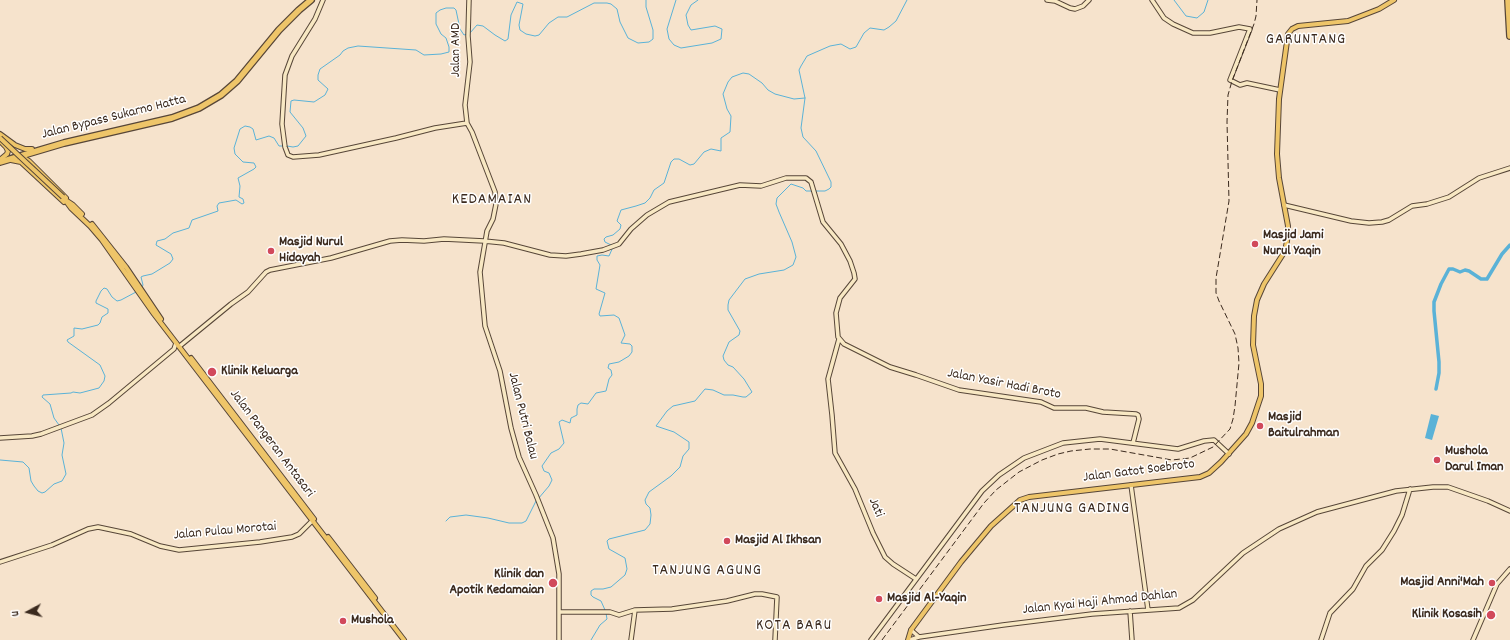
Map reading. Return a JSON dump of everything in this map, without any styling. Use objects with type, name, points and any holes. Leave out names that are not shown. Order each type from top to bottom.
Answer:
[{"type":"highway","name":"Jalan Bypass Sukarno Hatta","points":[[2,160],[34,150],[178,116],[204,105],[224,92],[237,81],[288,17],[306,0]]},
{"type":"highway","name":"Jalan Bypass Sukarno Hatta","points":[[263,48],[294,15],[311,0]]},
{"type":"highway","points":[[1508,0],[1510,36]]},
{"type":"main road","name":"Jalan Gatot Soebroto","points":[[909,640],[911,630],[957,567],[988,530],[1007,510],[1020,500],[1029,497],[1200,477],[1213,470],[1250,429],[1259,404],[1261,384],[1253,344],[1255,306],[1264,284],[1285,251],[1288,232],[1278,169],[1278,104],[1287,38],[1292,29],[1302,25],[1348,21],[1378,9],[1394,0]]},
{"type":"main road","points":[[0,134],[11,142],[24,148],[34,150],[29,157],[29,161],[23,158],[21,159],[21,162],[2,160]]},
{"type":"main road","name":"Jalan Pangeran Antasari","points":[[0,138],[72,206]]},
{"type":"main road","points":[[0,141],[6,147],[12,149],[11,142]]},
{"type":"main road","points":[[2,160],[8,153],[6,147]]},
{"type":"main road","name":"Jalan Pangeran Antasari","points":[[29,161],[102,235],[144,298],[179,346],[236,418],[405,640]]},
{"type":"main road","name":"Jalan Pangeran Antasari","points":[[21,162],[72,206]]},
{"type":"main road","name":"Jalan Pangeran Antasari","points":[[236,418],[312,521],[365,587]]},
{"type":"street","points":[[323,0],[319,11],[292,56],[285,72],[283,84],[282,118],[284,145],[287,154],[293,157],[319,155],[424,130],[467,123]]},
{"type":"street","name":"Jalan AMD","points":[[467,123],[465,105],[470,75],[468,34],[469,0]]},
{"type":"street","points":[[1047,0],[1055,1],[1075,9],[1083,6],[1089,0]]},
{"type":"street","points":[[1152,0],[1164,18],[1189,31],[1202,34],[1239,27],[1250,29],[1230,80],[1240,85],[1246,83],[1280,90]]},
{"type":"street","name":"Jalan Putri Balau","points":[[467,123],[471,129],[495,192],[496,209],[484,241],[480,272],[485,326],[500,371],[517,451],[550,531],[556,553],[559,574],[559,640]]},
{"type":"street","points":[[1284,205],[1351,221],[1369,223],[1382,222],[1412,206],[1427,204],[1449,197],[1479,178],[1510,168]]},
{"type":"street","points":[[0,438],[32,436],[58,429],[98,411],[174,349],[248,292],[266,272],[270,270],[331,258],[390,241],[424,241],[444,239],[484,241],[504,243],[540,253],[560,256],[581,254],[609,248],[619,244],[631,229],[647,215],[663,205],[675,200],[740,185],[761,186],[790,177],[806,178],[812,182],[823,222],[841,244],[850,260],[854,273],[855,279],[844,293],[836,307],[839,339]]},
{"type":"street","name":"Jati","points":[[839,339],[828,379],[836,456],[855,489],[873,533],[885,557],[916,579]]},
{"type":"street","name":"Jalan Yasir Hadi Broto","points":[[839,339],[881,364],[959,390],[1041,402],[1054,408],[1086,408],[1103,412],[1136,414],[1138,415],[1139,422],[1133,443]]},
{"type":"street","points":[[174,349],[179,346]]},
{"type":"street","points":[[871,640],[982,491],[1012,465],[1035,453],[1063,443],[1100,439],[1178,449],[1211,440],[1218,443],[1229,454]]},
{"type":"street","points":[[1131,485],[1148,610]]},
{"type":"street","name":"Jalan Kyai Haji Ahmad Dahlan","points":[[909,640],[919,637],[1003,625],[1130,611],[1175,608],[1186,605],[1246,550],[1274,532],[1322,510],[1396,491],[1433,486],[1448,487],[1488,501],[1510,511]]},
{"type":"street","points":[[1321,640],[1330,613],[1353,590],[1364,569],[1382,550],[1394,531],[1402,515],[1410,489]]},
{"type":"street","name":"Jalan Pulau Morotai","points":[[0,562],[64,540],[88,529],[98,527],[131,534],[160,546],[179,550],[292,537],[299,534],[312,521]]},
{"type":"street","points":[[1473,640],[1497,584],[1510,569]]},
{"type":"street","points":[[560,612],[610,612],[619,615],[635,610],[672,609],[727,601],[755,594],[777,597],[775,640]]},
{"type":"street","points":[[631,640],[635,610]]},
{"type":"street","points":[[1130,611],[1132,640]]},
{"type":"street","points":[[911,630],[919,637]]},
{"type":"water","points":[[1431,414],[1439,416],[1432,440],[1425,438]]},
{"type":"waterway","points":[[470,33],[477,25],[483,26],[505,41],[508,39],[511,15],[517,2],[523,4],[519,25],[520,30],[526,34],[535,36],[539,35],[549,23],[558,17],[567,17],[594,3],[607,3],[611,4],[617,9],[620,22],[628,38],[638,43],[649,42],[653,39],[653,30],[646,7],[646,0]]},
{"type":"waterway","points":[[676,0],[667,29],[669,39],[674,45],[681,48],[712,43],[721,39],[722,29],[715,26],[691,30],[688,25],[686,15],[691,5],[698,0]]},
{"type":"waterway","points":[[815,191],[825,191],[829,189],[831,187],[831,182],[816,151],[803,137],[801,128],[805,98],[799,70],[807,56],[830,46],[841,44],[850,49],[856,47],[864,33],[870,28],[884,30],[889,27],[896,21],[907,0]]},
{"type":"waterway","points":[[1174,0],[1186,16],[1197,18],[1204,12],[1208,0]]},
{"type":"waterway","points":[[287,146],[298,146],[306,136],[303,128],[290,112],[291,101],[314,102],[325,95],[328,89],[318,80],[320,69],[340,55],[343,51],[348,48],[358,46],[416,50],[424,55],[449,52],[446,38],[441,34],[436,24],[436,13],[446,8],[454,8],[456,10],[460,29],[464,35],[467,34]]},
{"type":"waterway","points":[[611,245],[605,242],[604,239],[613,235],[620,229],[621,225],[617,221],[621,210],[645,203],[650,198],[654,190],[664,183],[671,162],[674,159],[679,159],[690,165],[694,164],[704,152],[711,149],[721,151],[721,138],[730,132],[731,116],[727,109],[723,94],[732,77],[743,73],[749,74],[775,94],[794,99],[805,98]]},
{"type":"waterway","points":[[142,287],[141,277],[152,274],[170,263],[173,259],[171,254],[156,245],[157,241],[165,239],[173,233],[189,228],[192,220],[218,211],[217,206],[219,203],[236,200],[242,204],[244,203],[243,199],[239,197],[240,186],[238,178],[256,167],[254,163],[243,162],[235,154],[234,148],[240,129],[245,126],[250,127],[253,129],[256,140],[269,136],[274,138],[279,146],[284,146]]},
{"type":"waterway","points":[[605,610],[601,601],[591,595],[591,591],[594,589],[611,587],[625,575],[627,569],[625,558],[609,549],[607,541],[609,539],[645,530],[650,524],[651,515],[650,508],[646,504],[645,500],[649,492],[671,476],[680,467],[683,456],[689,449],[689,442],[674,432],[656,426],[667,411],[673,406],[695,401],[705,389],[713,390],[724,395],[743,397],[746,397],[752,392],[744,379],[724,360],[723,356],[729,342],[739,335],[740,331],[728,310],[729,300],[745,279],[759,274],[784,270],[793,265],[796,257],[792,242],[776,204],[777,198],[791,184],[803,188],[806,191],[812,191]]},
{"type":"waterway","points":[[1436,389],[1439,373],[1439,362],[1434,302],[1441,284],[1449,269],[1460,272],[1465,270],[1469,271],[1481,279],[1487,279],[1502,254],[1510,245]]},
{"type":"waterway","points":[[538,499],[552,480],[549,473],[544,471],[542,466],[551,453],[559,449],[564,443],[559,422],[562,420],[570,423],[571,418],[577,415],[578,405],[581,403],[588,404],[596,393],[606,391],[609,379],[612,375],[611,370],[608,368],[609,364],[619,362],[629,356],[632,352],[632,346],[630,344],[621,343],[625,335],[619,318],[614,315],[600,316],[599,314],[605,293],[596,289],[600,265],[597,260],[597,256],[609,256],[613,247]]},
{"type":"waterway","points":[[59,425],[54,418],[50,404],[42,397],[43,395],[73,392],[80,393],[99,388],[104,381],[105,376],[100,365],[67,340],[74,336],[74,328],[82,329],[98,325],[102,317],[108,313],[108,309],[96,303],[101,291],[104,288],[107,289],[112,297],[117,301],[136,292]]},
{"type":"waterway","points":[[0,460],[23,462],[29,468],[31,481],[34,486],[38,491],[42,493],[45,492],[54,484],[62,481],[66,474],[62,455],[64,443],[61,428]]},
{"type":"waterway","points":[[446,521],[450,517],[466,515],[509,523],[522,523],[526,521],[536,501]]},
{"type":"waterway","points":[[591,640],[600,625],[607,619],[606,613]]},
{"type":"railway","points":[[882,640],[984,503],[996,490],[1019,472],[1042,460],[1058,454],[1090,449],[1110,449],[1172,460],[1190,458],[1213,447],[1230,429],[1235,406],[1239,363],[1238,348],[1235,334],[1216,293],[1216,278],[1229,201],[1227,122],[1228,95],[1254,24],[1257,0]]},
{"type":"place","name":"Masjid Jami Nurul Yaqin","points":[[1255,244]]},
{"type":"place","name":"Masjid Nurul Hidayah","points":[[271,251]]},
{"type":"place","name":"Klinik Keluarga","points":[[212,372]]},
{"type":"place","name":"Masjid Baitulrahman","points":[[1260,426]]},
{"type":"place","name":"Mushola Darul Iman","points":[[1437,460]]},
{"type":"place","name":"Masjid Al Ikhsan","points":[[727,541]]},
{"type":"place","name":"Klinik dan Apotik Kedamaian","points":[[553,583]]},
{"type":"place","name":"Masjid Anni'Mah","points":[[1492,583]]},
{"type":"place","name":"Masjid Al-Yaqin","points":[[879,599]]},
{"type":"place","name":"Klinik Kosasih","points":[[1491,615]]},
{"type":"place","name":"Mushola","points":[[343,621]]},
{"type":"district","name":"GARUNTANG","points":[[1306,41]]},
{"type":"district","name":"KEDAMAIAN","points":[[492,201]]},
{"type":"district","name":"TANJUNG GADING","points":[[1072,510]]},
{"type":"district","name":"TANJUNG AGUNG","points":[[707,572]]},
{"type":"district","name":"KOTA BARU","points":[[794,627]]}]
